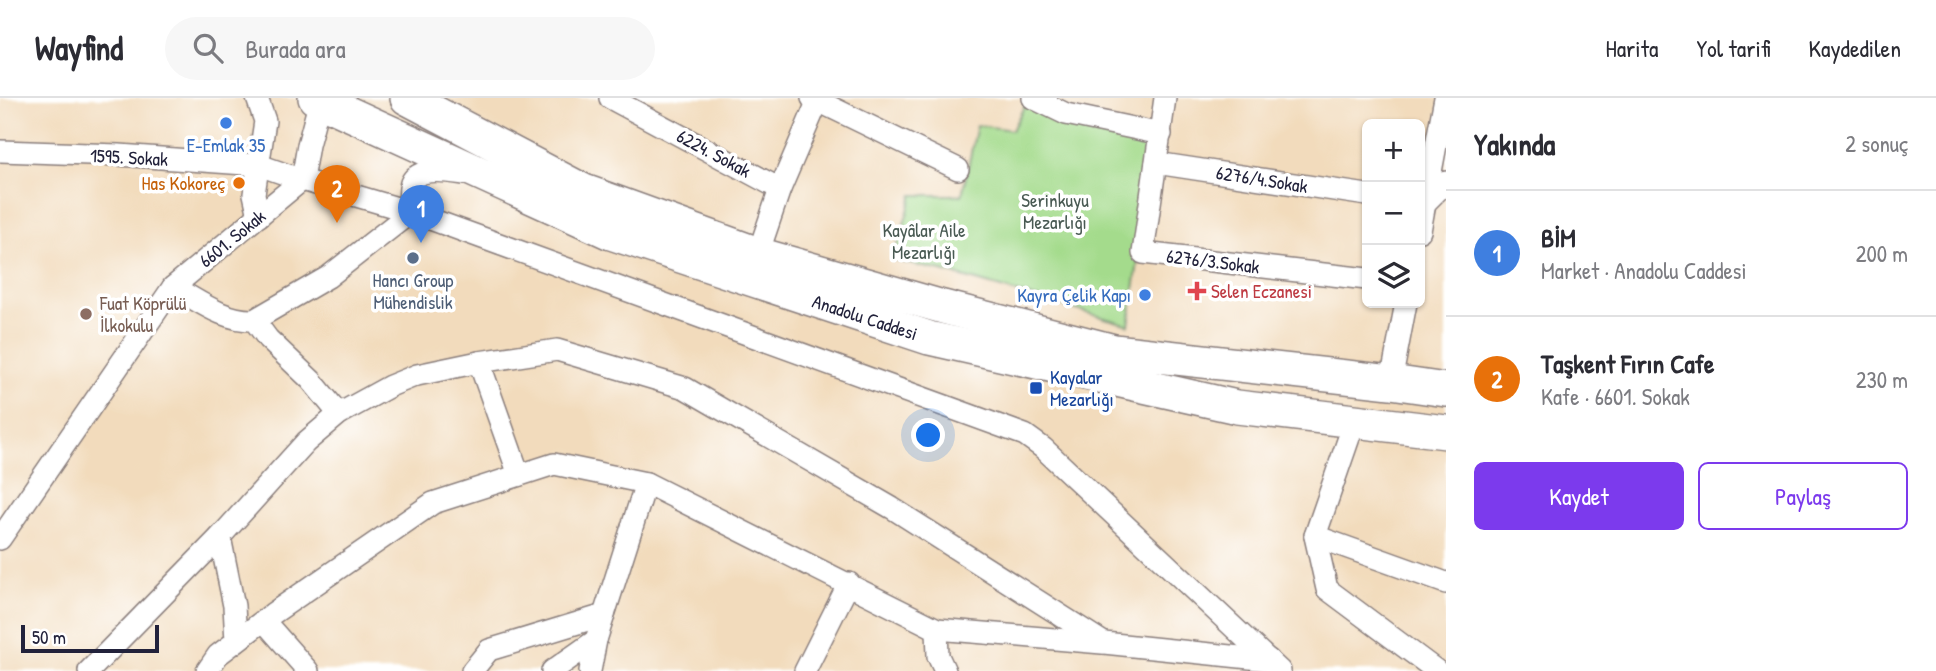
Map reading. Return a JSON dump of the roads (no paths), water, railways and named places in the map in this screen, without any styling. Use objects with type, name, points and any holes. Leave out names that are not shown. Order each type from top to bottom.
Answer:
[{"type":"highway","name":"Anadolu Caddesi","points":[[407,98],[584,191],[758,254],[943,307],[1114,351],[1446,390]]},
{"type":"highway","name":"Anadolu Caddesi","points":[[317,99],[611,233],[929,338],[1237,407],[1446,432]]},
{"type":"street","points":[[257,98],[265,121],[254,194],[260,216]]},
{"type":"street","name":"6224. Sokak","points":[[610,98],[780,189]]},
{"type":"street","points":[[1033,98],[1066,114],[1161,134]]},
{"type":"street","points":[[1156,163],[1165,98]]},
{"type":"street","points":[[1425,189],[1445,98]]},
{"type":"street","points":[[302,180],[317,99]]},
{"type":"street","points":[[758,254],[780,189],[816,99],[958,169]]},
{"type":"street","name":"1595. Sokak","points":[[0,151],[259,164],[302,180],[411,212],[1025,435],[1043,448],[1275,665]]},
{"type":"street","name":"6276/4.Sokak","points":[[1156,163],[1362,194]]},
{"type":"street","name":"6276/3.Sokak","points":[[1156,163],[1143,253],[1362,278]]},
{"type":"street","points":[[173,287],[229,317],[254,320],[328,277],[411,212],[410,186],[414,178],[440,172],[484,175]]},
{"type":"street","name":"6601. Sokak","points":[[0,539],[173,287],[302,180]]},
{"type":"street","points":[[1425,200],[1446,183]]},
{"type":"street","points":[[1391,382],[1405,308]]},
{"type":"street","points":[[254,320],[268,340],[311,380],[339,414]]},
{"type":"street","points":[[89,671],[220,537],[306,442],[339,414],[416,375],[557,350],[685,387],[892,508],[1104,643]]},
{"type":"street","points":[[479,362],[519,475]]},
{"type":"street","points":[[1354,423],[1315,536],[1327,589],[1437,671]]},
{"type":"street","points":[[207,671],[218,654],[433,503],[554,464],[646,483],[937,629],[1104,643],[1275,665]]},
{"type":"street","points":[[590,671],[596,640],[646,483]]},
{"type":"street","points":[[1315,536],[1446,583]]},
{"type":"street","points":[[220,537],[234,606],[236,641]]},
{"type":"street","points":[[805,671],[849,583]]},
{"type":"street","points":[[472,671],[489,650],[604,615]]},
{"type":"street","points":[[264,621],[308,671]]},
{"type":"street","points":[[937,629],[938,656],[945,671]]},
{"type":"street","points":[[552,671],[596,640]]},
{"type":"place","name":"E-Emlak 35","points":[[226,123]]},
{"type":"place","name":"Has Kokoreç","points":[[239,183]]},
{"type":"place","name":"Taşkent Fırın Cafe","points":[[337,223]]},
{"type":"place","name":"BİM","points":[[421,243]]},
{"type":"place","name":"Hancı Group Mühendislik","points":[[413,258]]},
{"type":"place","name":"Selen Eczanesi","points":[[1197,291]]},
{"type":"place","name":"Kayra Çelik Kapı","points":[[1145,295]]},
{"type":"place","name":"Fuat Köprülü İlkokulu","points":[[86,314]]},
{"type":"place","name":"Kayalar Mezarlığı","points":[[1036,388]]},
{"type":"park label","name":"Serinkuyu Mezarlığı","points":[[1055,211]]},
{"type":"park label","name":"Kayâlar Aile Mezarlığı","points":[[924,241]]}]
